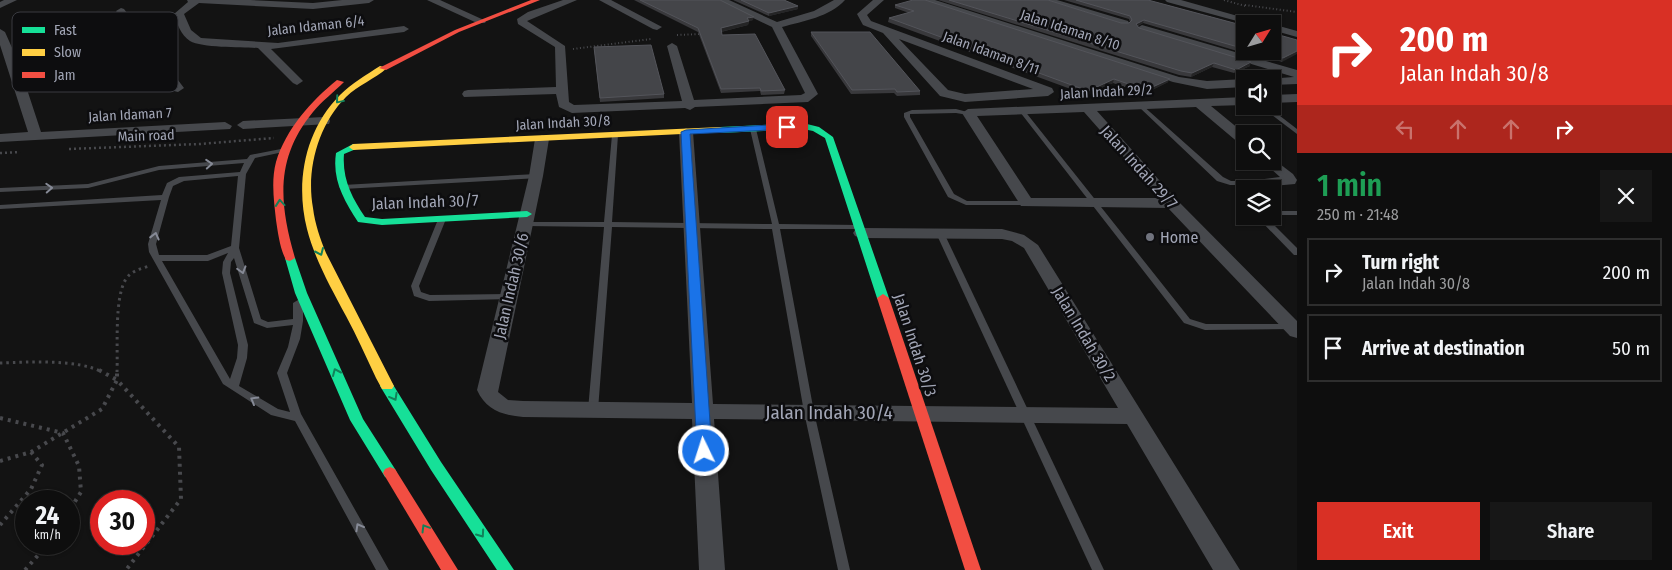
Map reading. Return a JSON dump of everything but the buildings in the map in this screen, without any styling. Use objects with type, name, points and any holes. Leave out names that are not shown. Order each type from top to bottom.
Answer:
[{"type":"main road","points":[[506,570],[457,499],[395,400],[333,280],[310,229],[304,186],[308,160],[324,121],[339,98],[357,82],[426,45],[518,0]]},
{"type":"main road","points":[[450,570],[357,420],[297,280],[283,238],[279,192],[281,162],[300,122],[321,97],[368,65],[413,41],[483,16],[537,0]]},
{"type":"main road","name":"Jalan Indah 30/8","points":[[343,187],[338,158],[340,153],[353,147],[803,126],[824,132]]},
{"type":"main road","name":"Jalan Indah 30/3","points":[[824,132],[830,137],[972,570]]},
{"type":"main road","name":"Jalan Indah 30/7","points":[[343,187],[362,220],[370,222],[442,219],[526,219]]},
{"type":"street","points":[[0,5],[12,0]]},
{"type":"street","points":[[192,0],[313,6],[369,0]]},
{"type":"street","name":"Jalan Idaman 6/4","points":[[197,0],[179,14],[184,29],[194,39],[262,46],[295,45],[404,29]]},
{"type":"street","points":[[432,0],[483,16]]},
{"type":"street","points":[[448,0],[483,16]]},
{"type":"street","points":[[572,0],[522,19],[525,25],[560,46],[563,104],[567,108],[577,110],[690,106],[804,100],[810,97],[812,94],[776,25],[721,0]]},
{"type":"street","points":[[604,0],[657,27]]},
{"type":"street","points":[[776,25],[814,14],[840,0]]},
{"type":"street","name":"Jalan Idaman 8/11","points":[[879,0],[862,14],[863,19],[867,23],[1048,91],[965,98],[948,95],[885,30]]},
{"type":"street","name":"Jalan Idaman 8/10","points":[[926,0],[1177,80],[1207,85],[1236,83]]},
{"type":"street","points":[[1047,0],[1124,23]]},
{"type":"street","points":[[1170,0],[1236,17]]},
{"type":"street","points":[[1281,27],[1297,28]]},
{"type":"street","points":[[1142,28],[1297,74]]},
{"type":"street","points":[[1281,29],[1297,34]]},
{"type":"street","points":[[0,32],[12,61]]},
{"type":"street","points":[[262,46],[298,81]]},
{"type":"street","points":[[672,46],[690,106]]},
{"type":"street","points":[[1281,81],[1297,80]]},
{"type":"street","points":[[468,94],[562,90]]},
{"type":"street","points":[[22,92],[36,136]]},
{"type":"street","points":[[1281,99],[1297,98]]},
{"type":"street","name":"Jalan Indah 29/2","points":[[968,113],[1236,101]]},
{"type":"street","points":[[1199,103],[1236,134]]},
{"type":"street","name":"Jalan Indah 29/7","points":[[1087,108],[1172,203],[1295,330]]},
{"type":"street","points":[[968,113],[1026,203],[1172,203]]},
{"type":"street","points":[[243,125],[324,121]]},
{"type":"street","name":"Jalan Idaman 7","points":[[0,138],[225,126]]},
{"type":"street","points":[[686,132],[712,570]]},
{"type":"street","name":"Jalan Indah 30/6","points":[[523,409],[509,408],[498,404],[490,397],[487,390],[536,176],[542,139]]},
{"type":"street","points":[[1280,170],[1290,180],[1281,181]]},
{"type":"street","name":"Jalan Indah 30/2","points":[[860,230],[1002,234],[1018,238],[1030,245],[1227,570]]},
{"type":"street","name":"Jalan Indah 30/4","points":[[523,409],[1134,416]]},
{"type":"lane","points":[[1141,106],[1220,179],[1236,182]]},
{"type":"lane","points":[[968,113],[956,110],[912,112],[907,114],[906,117],[951,196],[956,200],[966,203],[1026,203]]},
{"type":"lane","points":[[1022,111],[1186,321],[1205,327],[1295,330]]},
{"type":"lane","points":[[1275,115],[1297,132]]},
{"type":"lane","points":[[753,128],[776,226],[809,412],[844,570]]},
{"type":"lane","points":[[593,410],[616,135]]},
{"type":"lane","points":[[287,150],[256,154],[248,161],[242,174],[235,248],[256,321],[267,325],[298,321]]},
{"type":"lane","points":[[0,190],[88,186],[159,168],[248,161]]},
{"type":"lane","points":[[242,174],[178,181],[170,185],[152,244],[153,252],[227,382],[275,412],[298,418]]},
{"type":"lane","points":[[343,187],[536,176]]},
{"type":"lane","points":[[0,207],[165,197]]},
{"type":"lane","points":[[1281,213],[1297,213]]},
{"type":"lane","points":[[442,219],[414,286],[417,294],[429,298],[508,297]]},
{"type":"lane","points":[[526,219],[609,225],[776,226],[860,230]]},
{"type":"lane","points":[[1269,225],[1297,253]]},
{"type":"lane","points":[[940,233],[1098,570]]},
{"type":"lane","points":[[158,260],[208,258],[235,248]]},
{"type":"lane","points":[[233,387],[242,358],[243,345],[226,273],[227,262],[235,248]]},
{"type":"lane","points":[[297,280],[298,321],[292,351],[282,373],[298,418],[383,570]]},
{"type":"path","points":[[1244,5],[1297,12]]},
{"type":"path","name":"Main road","points":[[66,149],[200,144],[293,137]]},
{"type":"path","points":[[0,153],[28,151]]},
{"type":"path","points":[[0,461],[31,452],[102,409],[117,380],[120,302],[124,282],[135,270],[158,260]]},
{"type":"path","points":[[0,363],[33,362],[91,366],[117,380],[179,447],[181,499],[126,570]]},
{"type":"path","points":[[0,418],[63,433]]},
{"type":"path","points":[[63,433],[79,466],[80,494]]},
{"type":"path","points":[[0,524],[32,489],[42,465],[31,452]]},
{"type":"path","points":[[25,570],[38,555]]},
{"type":"traffic: fast","points":[[720,130],[803,126],[816,129],[829,137],[883,298]]},
{"type":"traffic: fast","points":[[353,147],[340,153],[339,172],[344,189],[362,220],[382,222],[527,214]]},
{"type":"traffic: fast","points":[[290,258],[301,293],[357,420],[390,473]]},
{"type":"traffic: fast","points":[[387,386],[436,466],[506,570]]},
{"type":"traffic: slow","points":[[383,68],[352,88],[329,113],[317,136],[309,160],[306,184],[307,208],[320,253],[387,386]]},
{"type":"traffic: slow","points":[[353,147],[720,130]]},
{"type":"traffic: jam","points":[[383,68],[457,31],[537,0]]},
{"type":"traffic: jam","points":[[290,258],[280,210],[278,184],[281,162],[294,134],[305,118],[317,103],[340,82]]},
{"type":"traffic: jam","points":[[883,298],[973,570]]},
{"type":"traffic: jam","points":[[390,473],[450,570]]},
{"type":"place","name":"Home","points":[[1150,237]]},
{"type":"route","points":[[704,451],[686,132],[787,127]]}]
